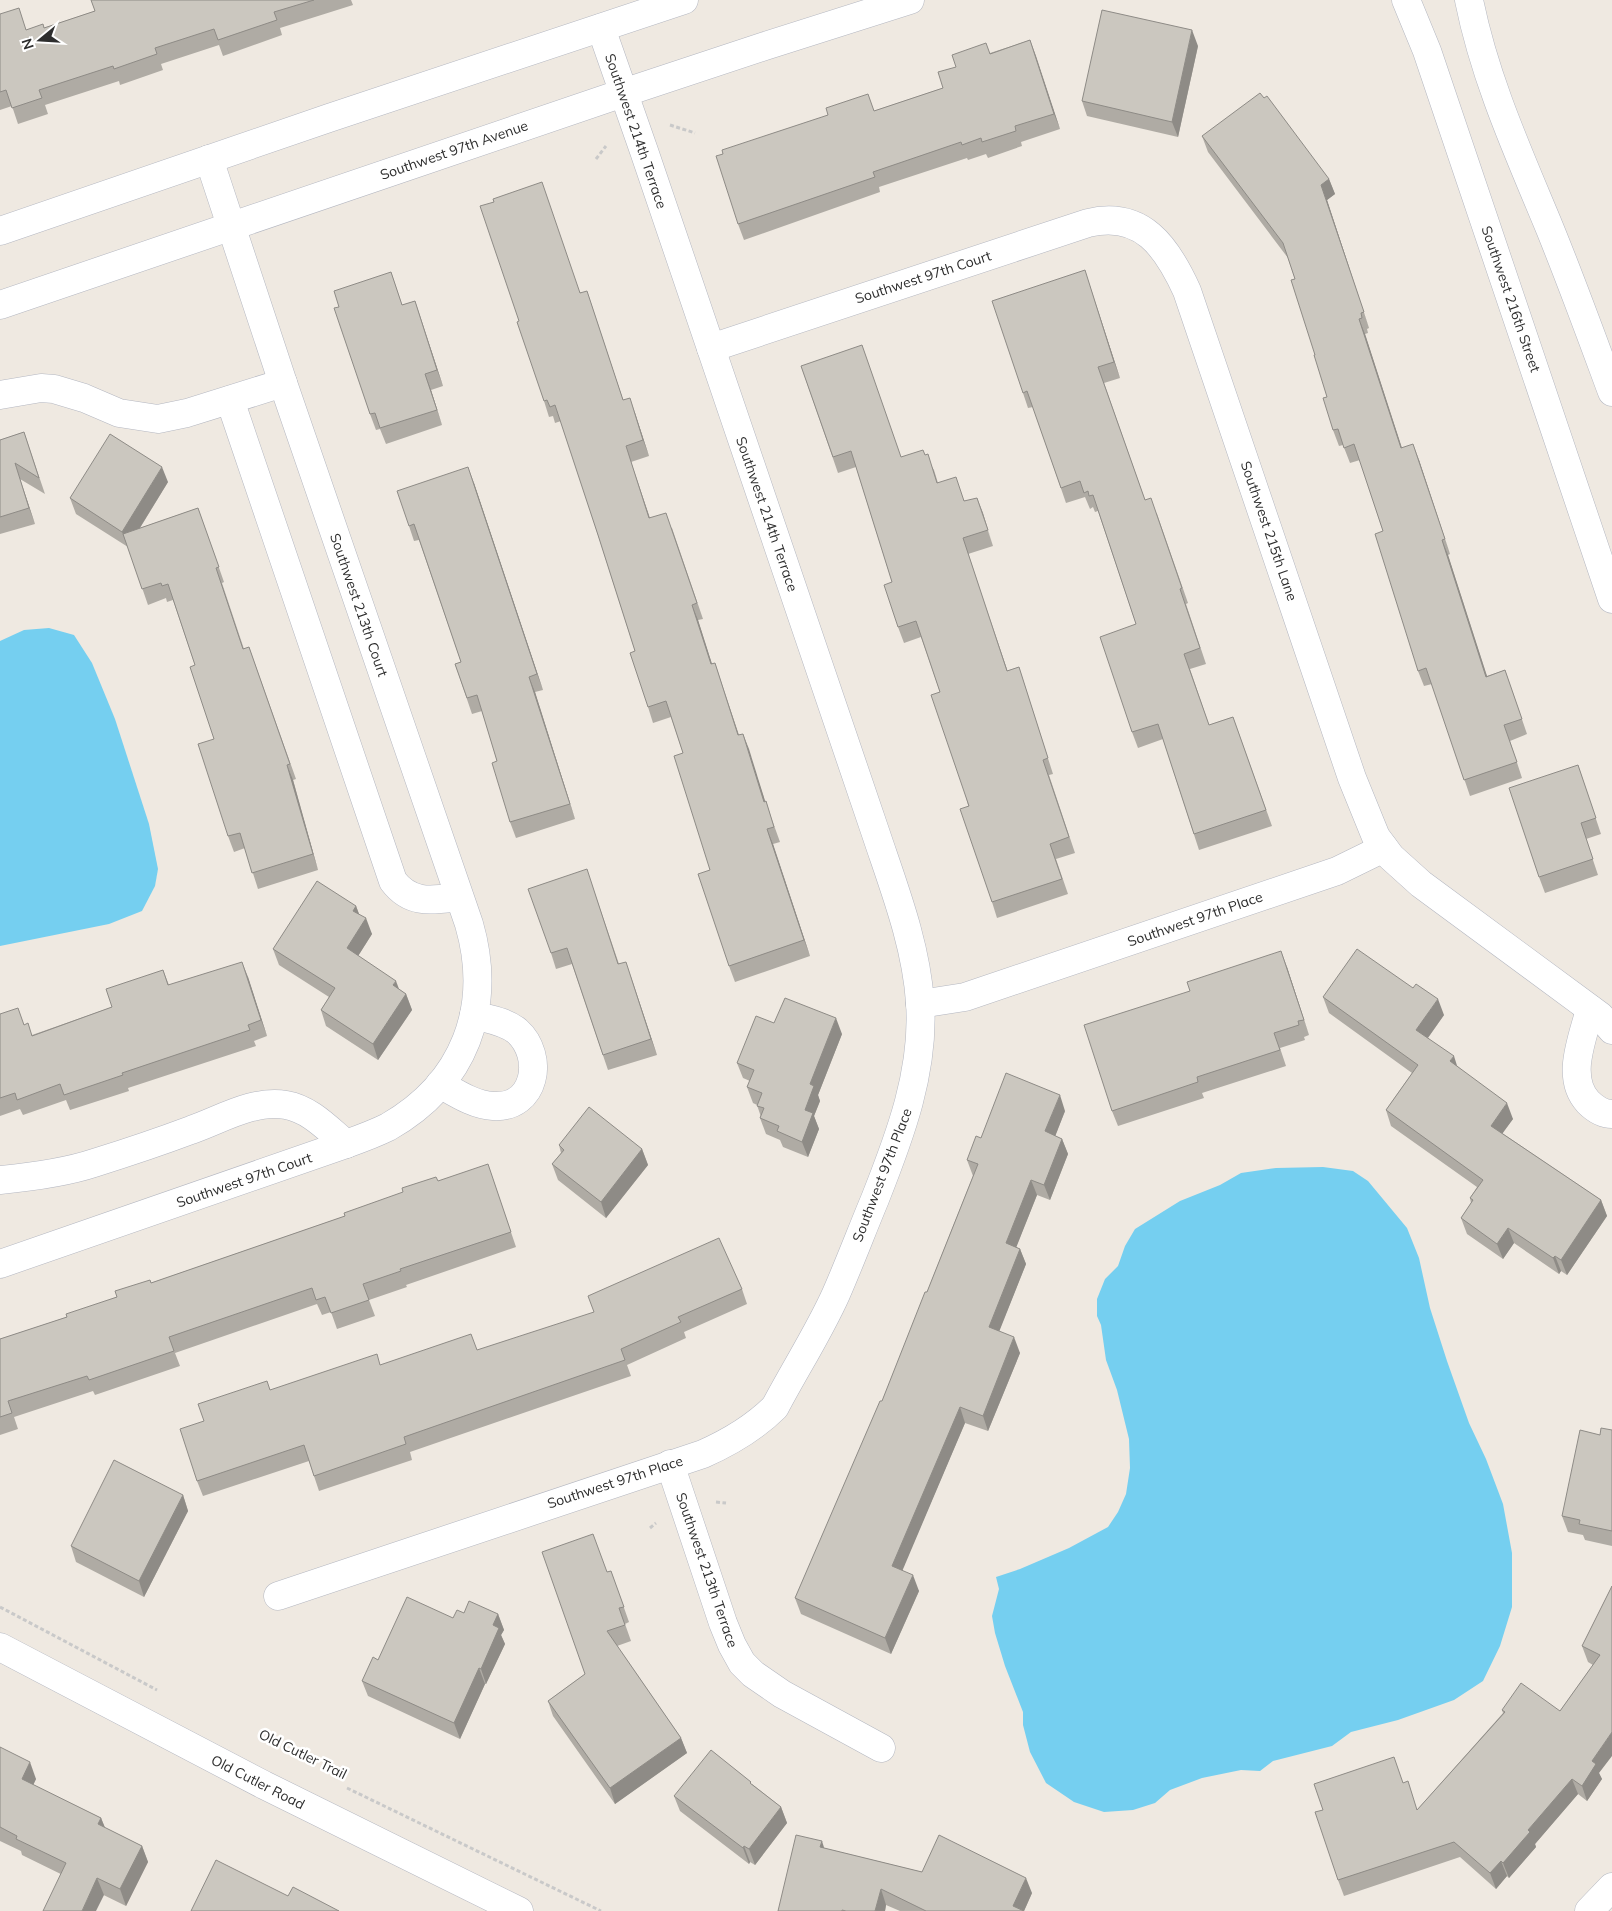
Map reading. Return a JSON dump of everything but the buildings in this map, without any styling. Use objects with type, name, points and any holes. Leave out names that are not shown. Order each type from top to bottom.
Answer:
[{"type":"street","points":[[0,231],[684,0]]},
{"type":"street","name":"Southwest 97th Avenue","points":[[0,305],[623,92],[910,0]]},
{"type":"street","name":"Southwest 216th Street","points":[[1406,0],[1427,51],[1612,599]]},
{"type":"street","points":[[1470,0],[1477,35],[1499,104],[1565,267],[1612,392]]},
{"type":"street","name":"Southwest 214th Terrace","points":[[601,28],[894,890],[916,967],[920,1004]]},
{"type":"street","name":"Southwest 213th Court","points":[[209,159],[471,932],[477,960],[478,982],[474,1015],[467,1039],[460,1054]]},
{"type":"street","name":"Southwest 97th Court","points":[[711,348],[1088,223],[1102,220],[1120,220],[1138,225]]},
{"type":"street","name":"Southwest 215th Lane","points":[[1138,225],[1152,235],[1165,252],[1178,271],[1187,291],[1355,785],[1370,824],[1384,848]]},
{"type":"street","points":[[0,395],[41,388],[54,388],[119,413],[158,419],[187,413],[284,383]]},
{"type":"street","points":[[230,400],[393,881],[400,890],[413,897],[427,900],[459,897]]},
{"type":"street","points":[[1384,848],[1391,857],[1422,884],[1603,1018],[1577,1059],[1576,1075],[1580,1088],[1590,1104],[1606,1114],[1612,1114]]},
{"type":"street","name":"Southwest 97th Place","points":[[278,1596],[670,1464],[727,1443],[763,1420],[775,1407],[836,1295],[901,1131],[910,1102],[920,1043],[920,1004],[975,994],[1337,871],[1384,848]]},
{"type":"street","points":[[440,1084],[461,1096],[492,1106],[509,1104],[527,1090],[531,1083],[534,1061],[531,1050],[524,1039],[507,1024],[474,1015]]},
{"type":"street","name":"Southwest 97th Court","points":[[0,1264],[373,1134],[389,1126],[422,1102],[450,1073],[460,1054]]},
{"type":"street","points":[[0,1180],[34,1176],[80,1167],[193,1130],[235,1112],[272,1104],[284,1104],[302,1110],[346,1144]]},
{"type":"street","name":"Southwest 213th Terrace","points":[[670,1464],[723,1623],[732,1645],[742,1662],[752,1674],[782,1694],[881,1748]]},
{"type":"street","name":"Old Cutler Road","points":[[0,1648],[264,1785],[519,1911]]},
{"type":"street","points":[[1589,1911],[1612,1888]]},
{"type":"path","points":[[670,125],[694,133]]},
{"type":"path","points":[[596,159],[606,146]]},
{"type":"path","points":[[0,1607],[158,1691]]},
{"type":"path","name":"Old Cutler Trail","points":[[343,1786],[601,1911]]},
{"type":"water","points":[[49,628],[74,635],[92,663],[115,719],[149,824],[158,869],[155,886],[142,911],[109,924],[0,946],[0,641],[24,630]]},
{"type":"water","points":[[1323,1167],[1353,1171],[1368,1181],[1407,1228],[1419,1258],[1430,1308],[1447,1361],[1469,1423],[1486,1459],[1503,1504],[1512,1553],[1512,1607],[1500,1646],[1483,1681],[1454,1700],[1398,1720],[1351,1732],[1332,1746],[1273,1761],[1260,1771],[1241,1770],[1202,1778],[1170,1790],[1155,1803],[1133,1810],[1104,1812],[1074,1802],[1046,1783],[1030,1752],[1023,1725],[1023,1712],[1005,1666],[992,1616],[999,1589],[996,1577],[1069,1548],[1108,1527],[1118,1512],[1126,1494],[1130,1468],[1129,1439],[1117,1390],[1106,1360],[1101,1325],[1097,1316],[1097,1299],[1105,1279],[1118,1266],[1125,1246],[1135,1229],[1180,1201],[1220,1185],[1241,1173],[1276,1168]]}]
